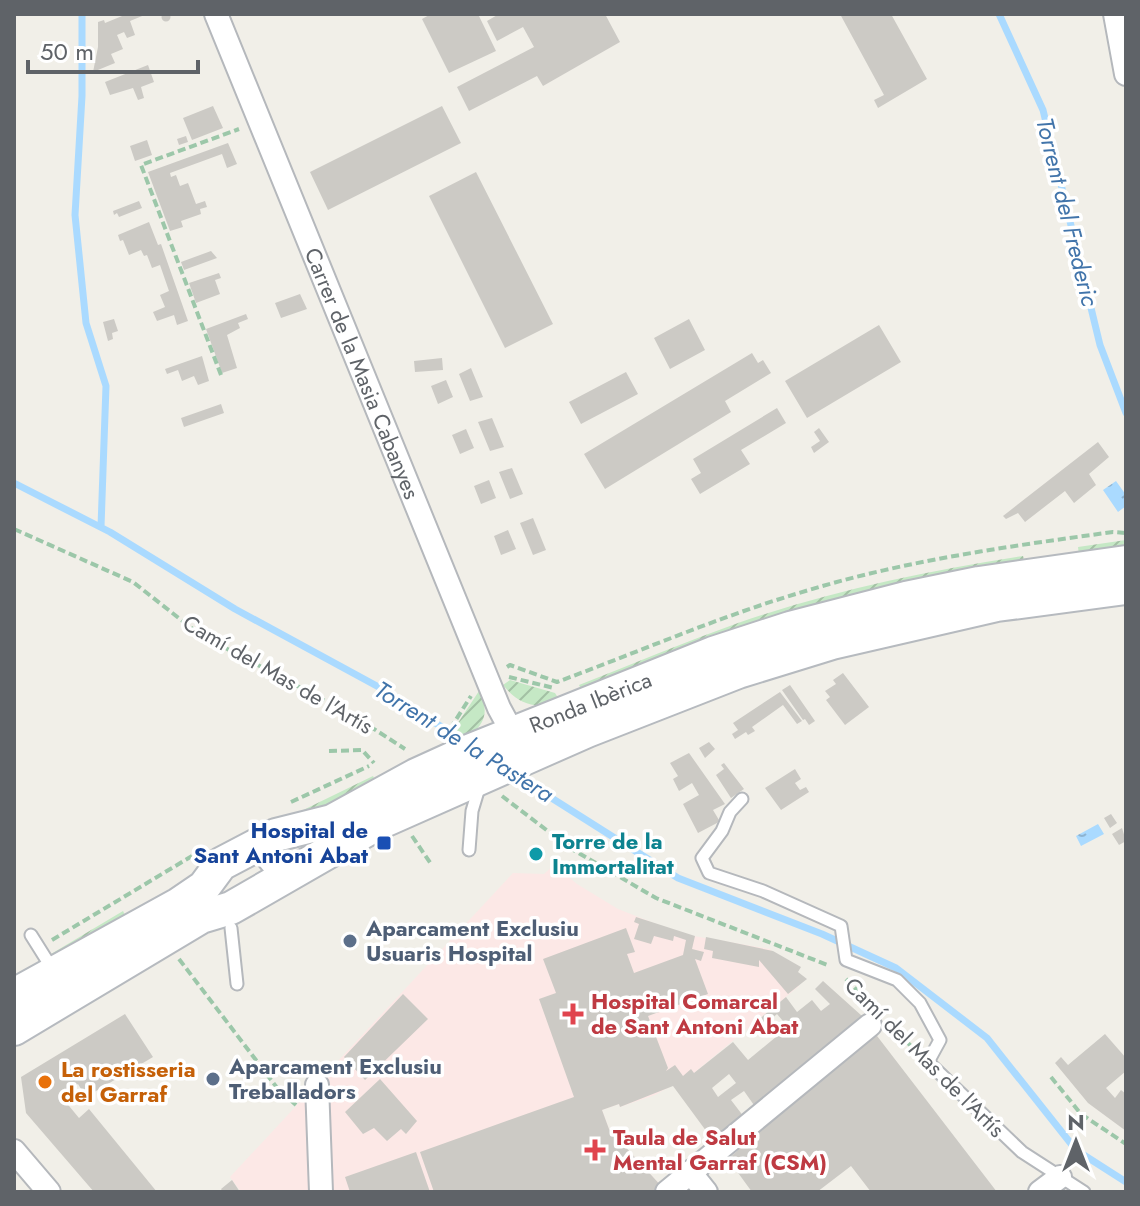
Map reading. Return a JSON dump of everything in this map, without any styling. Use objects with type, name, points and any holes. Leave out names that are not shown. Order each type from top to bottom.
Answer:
[{"type":"street","name":"Carrer de la Masia Cabanyes","points":[[216,14],[499,708],[512,732]]},
{"type":"street","points":[[1115,14],[1126,74]]},
{"type":"street","name":"Ronda Ibèrica","points":[[14,995],[179,904],[204,887],[221,864],[276,835],[332,821],[416,775],[512,732],[713,653],[790,628],[906,598],[979,583],[1126,562]]},
{"type":"street","name":"Ronda Ibèrica","points":[[14,1029],[201,917],[230,919],[379,823],[666,698],[832,643],[997,605],[1126,588]]},
{"type":"street","points":[[667,1192],[875,1016]]},
{"type":"street","points":[[317,1085],[321,1192]]},
{"type":"street","points":[[14,1151],[49,1192]]},
{"type":"street","points":[[690,1172],[706,1192]]},
{"type":"street","points":[[1040,1192],[1060,1177]]},
{"type":"lane","points":[[469,850],[472,811],[478,791]]},
{"type":"lane","points":[[742,799],[730,812],[722,831],[702,858],[709,873],[763,891],[841,926],[846,960],[897,980],[920,1003],[940,1040],[928,1062]]},
{"type":"lane","points":[[253,849],[283,886]]},
{"type":"lane","points":[[230,919],[237,984]]},
{"type":"lane","points":[[31,935],[53,971]]},
{"type":"lane","name":"Camí del Mas de l'Artís","points":[[928,1062],[1022,1152],[1084,1192]]},
{"type":"path","points":[[221,375],[141,165],[260,121]]},
{"type":"path","name":"Camí del Mas de l'Artís","points":[[14,529],[133,582],[199,634],[354,716],[414,755]]},
{"type":"path","points":[[329,751],[362,750],[374,763]]},
{"type":"path","name":"Camí del Mas de l'Artís","points":[[478,791],[504,797],[570,848],[656,898],[835,968]]},
{"type":"path","points":[[411,834],[431,864]]},
{"type":"path","points":[[186,970],[278,1089],[319,1125]]},
{"type":"path","name":"Camí del Mas de l'Artís","points":[[845,978],[875,1016],[928,1062]]},
{"type":"path","points":[[1051,1077],[1081,1114],[1126,1144]]},
{"type":"shaded area","name":"Hospital Comarcal de Sant Antoni Abat","points":[[554,865],[577,884],[618,909],[682,934],[770,949],[799,986],[694,1073],[655,1095],[602,1110],[609,1129],[664,1189],[661,1192],[241,1192],[230,1177],[513,873],[544,874]]},
{"type":"green space","points":[[1126,540],[1126,548],[1079,555],[1078,547]]},
{"type":"green space","points":[[1023,556],[1025,563],[582,691],[579,685],[718,630],[808,601],[915,575]]},
{"type":"green space","points":[[510,680],[555,693],[560,701],[544,705],[529,704],[515,697],[503,685]]},
{"type":"green space","points":[[479,691],[485,712],[479,727],[446,747],[444,744]]},
{"type":"green space","points":[[373,776],[376,782],[255,839],[200,870],[198,867],[254,834]]},
{"type":"green space","points":[[123,911],[125,915],[53,957],[51,954]]},
{"type":"water","points":[[1116,481],[1126,495],[1126,506],[1118,512],[1103,490]]},
{"type":"water","points":[[1098,824],[1104,834],[1081,846],[1076,836]]},
{"type":"building","points":[[166,13],[170,17],[166,21],[162,17]]},
{"type":"building","points":[[127,14],[147,14],[130,21],[135,35],[127,38],[124,32],[117,35],[123,49],[111,54],[115,63],[93,72],[98,47],[98,22],[104,20],[105,23]]},
{"type":"building","points":[[431,14],[478,14],[496,51],[449,73],[422,19]]},
{"type":"building","points":[[499,14],[605,14],[620,42],[543,86],[537,76],[469,111],[457,87],[534,47],[523,27],[497,41],[487,21]]},
{"type":"building","points":[[840,14],[891,14],[927,79],[878,108],[874,100],[884,95]]},
{"type":"building","points":[[148,65],[154,82],[141,87],[144,98],[138,100],[133,88],[110,95],[105,82]]},
{"type":"building","points":[[213,106],[223,128],[192,140],[183,118]]},
{"type":"building","points":[[442,106],[461,143],[328,210],[310,172]]},
{"type":"building","points":[[186,136],[188,142],[179,145],[177,139]]},
{"type":"building","points":[[147,140],[152,155],[135,161],[130,146]]},
{"type":"building","points":[[228,143],[237,164],[227,168],[222,154],[170,173],[171,177],[176,175],[180,186],[188,183],[196,204],[205,201],[207,207],[200,209],[201,214],[181,221],[183,227],[170,231],[148,172]]},
{"type":"building","points":[[476,172],[553,324],[505,348],[429,196]]},
{"type":"building","points":[[139,201],[142,208],[119,217],[117,213],[114,215],[113,211]]},
{"type":"building","points":[[149,222],[158,245],[161,244],[188,321],[177,325],[174,315],[157,321],[153,312],[165,307],[160,295],[169,291],[160,265],[152,268],[147,255],[144,256],[141,250],[129,255],[118,235]]},
{"type":"building","points":[[211,251],[217,258],[184,270],[181,262]]},
{"type":"building","points":[[219,273],[221,278],[215,280],[220,294],[196,303],[189,283]]},
{"type":"building","points":[[300,294],[307,309],[281,318],[275,303]]},
{"type":"building","points":[[246,314],[248,319],[238,323],[240,328],[227,335],[237,368],[222,373],[206,329]]},
{"type":"building","points":[[114,319],[118,331],[112,333],[113,339],[108,341],[103,322]]},
{"type":"building","points":[[689,319],[705,350],[670,369],[654,338]]},
{"type":"building","points":[[879,325],[901,362],[807,418],[785,381]]},
{"type":"building","points":[[752,353],[758,363],[763,360],[771,373],[725,401],[731,412],[605,489],[584,454]]},
{"type":"building","points":[[202,356],[209,381],[198,385],[194,376],[182,381],[178,370],[167,374],[165,369]]},
{"type":"building","points":[[442,358],[443,370],[415,372],[414,361]]},
{"type":"building","points":[[471,368],[483,397],[470,401],[459,374]]},
{"type":"building","points":[[626,372],[638,394],[581,424],[569,402]]},
{"type":"building","points":[[446,380],[453,397],[438,404],[431,386]]},
{"type":"building","points":[[221,404],[224,413],[184,427],[181,418]]},
{"type":"building","points":[[777,408],[786,423],[741,450],[750,464],[700,494],[691,479],[701,473],[693,459]]},
{"type":"building","points":[[492,418],[504,447],[490,451],[478,422]]},
{"type":"building","points":[[819,428],[829,442],[814,453],[811,447],[820,441],[814,432]]},
{"type":"building","points":[[466,429],[474,448],[460,454],[452,435]]},
{"type":"building","points":[[1098,442],[1109,457],[1089,474],[1096,485],[1074,503],[1065,491],[1025,522],[1018,513],[1006,519],[1003,516]]},
{"type":"building","points":[[512,468],[523,494],[510,499],[499,472]]},
{"type":"building","points":[[489,480],[496,498],[481,504],[474,486]]},
{"type":"building","points":[[533,518],[546,550],[533,555],[520,523]]},
{"type":"building","points":[[508,530],[516,549],[501,555],[494,536]]},
{"type":"building","points":[[843,673],[869,707],[845,725],[826,700],[830,697],[825,691],[836,684],[833,680]]},
{"type":"building","points":[[790,685],[815,721],[809,725],[782,690]]},
{"type":"building","points":[[780,692],[802,721],[797,724],[783,705],[752,727],[755,731],[748,735],[746,732],[735,739],[732,734],[738,730],[733,723]]},
{"type":"building","points":[[709,742],[715,749],[705,758],[699,748]]},
{"type":"building","points":[[689,753],[725,804],[713,810],[719,820],[717,823],[698,833],[683,804],[699,795],[692,783],[679,791],[673,779],[678,776],[670,763]]},
{"type":"building","points":[[724,763],[744,789],[731,798],[716,775],[724,769],[721,765]]},
{"type":"building","points":[[795,769],[801,779],[795,783],[800,790],[806,787],[809,792],[781,810],[765,788]]},
{"type":"building","points":[[1111,814],[1117,823],[1110,828],[1104,818]]},
{"type":"building","points":[[1122,828],[1126,841],[1119,845],[1112,834]]},
{"type":"building","points":[[636,917],[695,936],[692,949],[704,952],[701,961],[695,959],[708,994],[648,1016],[668,1068],[666,1071],[675,1065],[683,1076],[691,1069],[694,1073],[733,1042],[748,1060],[788,1027],[777,1014],[762,1027],[757,1021],[786,997],[797,1012],[812,1000],[821,1011],[830,1004],[815,989],[823,981],[862,1016],[756,1108],[744,1091],[731,1100],[744,1117],[715,1143],[673,1086],[620,1107],[619,1104],[602,1110],[609,1129],[664,1189],[661,1192],[434,1192],[420,1152],[574,1097],[539,999],[556,993],[543,959],[626,928],[635,952],[627,954],[634,973],[683,955],[686,940],[674,936],[673,941],[654,936],[651,944],[634,939],[639,924],[634,922]],"holes":[[[729,1074],[736,1083],[718,1097],[712,1088]]]},
{"type":"building","points":[[706,937],[773,951],[801,967],[798,972],[807,979],[788,994],[759,960],[759,967],[712,958],[713,951],[704,949]]},
{"type":"building","points":[[403,994],[428,1019],[365,1080],[344,1057]]},
{"type":"building","points":[[125,1014],[153,1057],[86,1097],[78,1084],[60,1095],[79,1118],[89,1109],[157,1192],[94,1192],[26,1113],[21,1077]]},
{"type":"building","points":[[874,1032],[997,1192],[871,1192],[851,1166],[817,1192],[752,1192],[728,1159]]},
{"type":"building","points":[[1105,1034],[1126,1058],[1126,1071],[1106,1088],[1115,1098],[1121,1090],[1126,1094],[1126,1131],[1088,1103],[1055,1063],[1061,1057],[1068,1065]]},
{"type":"building","points":[[380,1079],[417,1121],[406,1134],[401,1129],[387,1141],[374,1128],[363,1134],[345,1112]]},
{"type":"building","points":[[416,1152],[430,1192],[350,1192],[345,1177]]},
{"type":"building","points":[[232,1180],[240,1192],[223,1192],[221,1189]]},
{"type":"waterway","points":[[82,14],[82,96],[75,215],[86,323],[106,386],[101,527]]},
{"type":"waterway","name":"Torrent del Frederic","points":[[999,14],[1043,110],[1100,345],[1126,413]]},
{"type":"waterway","name":"Torrent de la Pastera","points":[[14,483],[110,532],[235,609],[386,691],[465,742]]},
{"type":"waterway","name":"Torrent de la Pastera","points":[[512,773],[678,878],[822,934],[896,968],[987,1038],[1076,1150],[1126,1182]]},
{"type":"place","name":"Hospital de Sant Antoni Abat","points":[[384,843]]},
{"type":"place","name":"Torre de la Immortalitat","points":[[536,854]]},
{"type":"place","name":"Aparcament Exclusiu Usuaris Hospital","points":[[350,941]]},
{"type":"place","name":"Hospital Comarcal de Sant Antoni Abat","points":[[573,1014]]},
{"type":"place","name":"Aparcament Exclusiu Treballadors","points":[[213,1079]]},
{"type":"place","name":"La rostisseria del Garraf","points":[[45,1082]]},
{"type":"place","name":"Taula de Salut Mental Garraf (CSM)","points":[[595,1150]]}]
